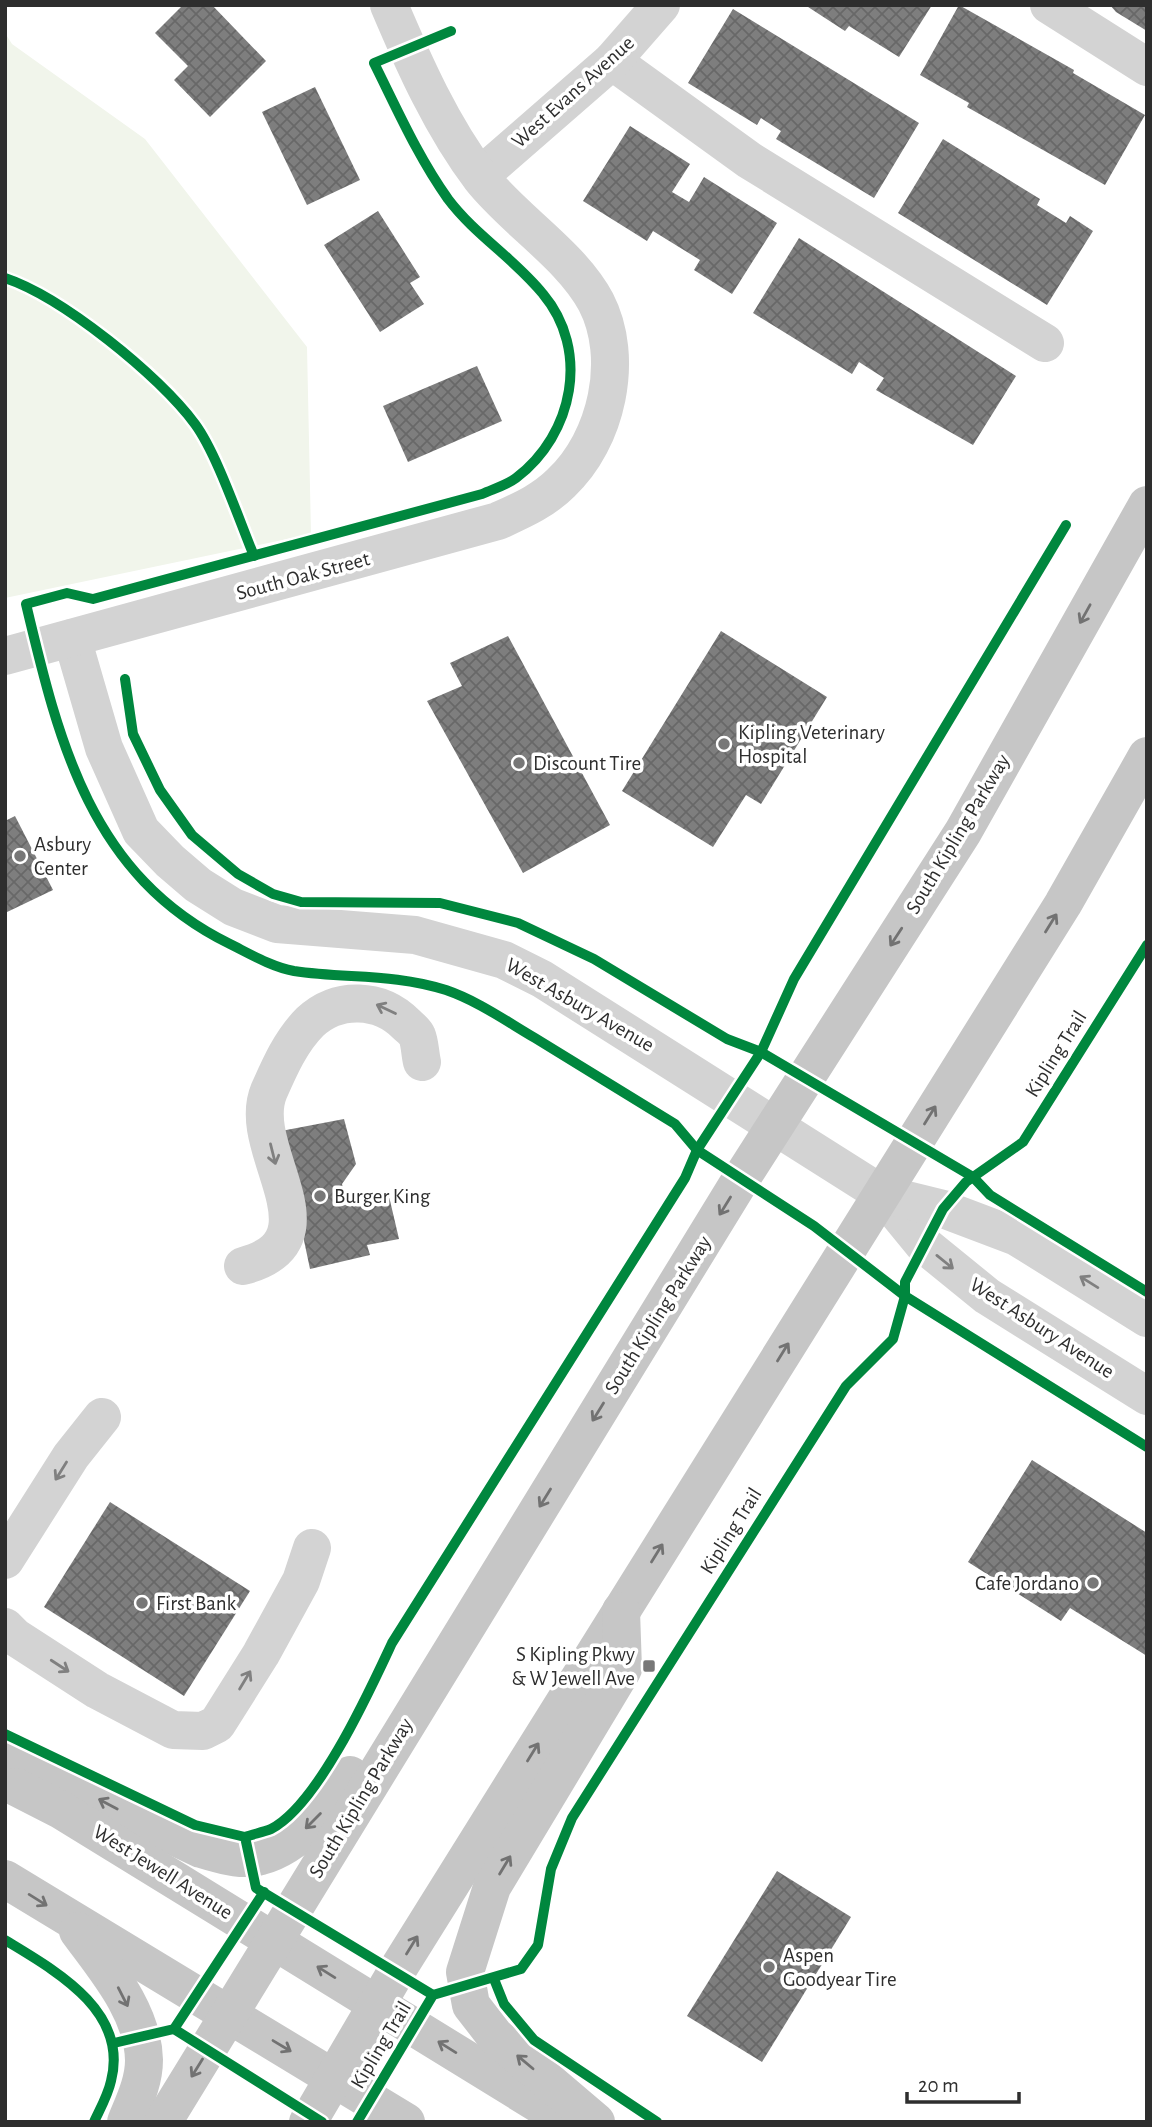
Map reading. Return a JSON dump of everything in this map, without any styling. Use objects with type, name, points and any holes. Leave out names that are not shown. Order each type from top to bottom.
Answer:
[{"type":"main road","name":"South Kipling Parkway","points":[[163,2122],[774,1127],[963,831],[1147,505]]},
{"type":"main road","points":[[307,2122],[377,2004],[1063,904],[1147,756]]},
{"type":"main road","points":[[5,1756],[201,1849],[235,1857],[261,1856],[310,1826],[332,1800],[513,1549]]},
{"type":"main road","points":[[596,2122],[495,2036],[471,2005],[465,1972],[492,1887],[623,1669],[621,1611]]},
{"type":"main road","name":"West Jewell Avenue","points":[[5,1781],[61,1810],[568,2122]]},
{"type":"main road","points":[[5,1879],[406,2122]]},
{"type":"main road","points":[[71,1920],[116,1983],[140,2037],[144,2060],[139,2090],[126,2122]]},
{"type":"street","points":[[389,5],[408,49],[448,125],[480,176]]},
{"type":"street","name":"West Evans Avenue","points":[[480,176],[611,61],[661,5]]},
{"type":"street","points":[[1049,5],[1147,67]]},
{"type":"street","points":[[611,61],[749,160],[1045,343]]},
{"type":"street","name":"South Oak Street","points":[[5,656],[498,521],[536,504],[563,482],[595,433],[611,367],[608,338],[596,302],[575,273],[501,201],[480,176]]},
{"type":"street","name":"West Asbury Avenue","points":[[72,638],[104,748],[141,831],[198,885],[233,907],[277,924],[415,934],[504,960],[542,979],[881,1194],[923,1244],[987,1296],[1147,1396]]},
{"type":"street","points":[[243,1266],[265,1260],[286,1236],[290,1218],[265,1121],[268,1094],[298,1036],[312,1020],[337,1007],[368,1001],[394,1012],[416,1035],[422,1062]]},
{"type":"street","points":[[881,1194],[943,1209],[1017,1237],[1147,1318]]},
{"type":"street","points":[[5,1560],[71,1456],[102,1417]]},
{"type":"street","points":[[5,1627],[15,1637],[97,1690],[173,1730],[203,1731],[216,1724],[261,1654],[301,1581],[312,1549]]},
{"type":"shaded area","points":[[5,33],[12,44],[145,139],[307,347],[311,534],[5,598]]},
{"type":"building","points":[[183,5],[212,5],[266,61],[210,117],[174,80],[188,66],[155,33]]},
{"type":"building","points":[[805,5],[932,5],[899,57],[849,26],[845,31]]},
{"type":"building","points":[[959,5],[1074,70],[1073,73],[1145,115],[1105,185],[967,107],[969,103],[920,75]]},
{"type":"building","points":[[1110,5],[1147,5],[1147,31],[1116,12]]},
{"type":"building","points":[[733,9],[919,123],[874,198],[776,139],[781,131],[761,118],[757,125],[688,83]]},
{"type":"building","points":[[315,87],[360,180],[307,205],[262,112]]},
{"type":"building","points":[[630,126],[690,164],[672,192],[689,202],[704,177],[777,223],[732,294],[694,270],[700,260],[653,231],[647,241],[583,201]]},
{"type":"building","points":[[943,139],[1040,199],[1037,205],[1066,223],[1070,216],[1093,231],[1047,305],[898,213]]},
{"type":"building","points":[[378,211],[420,277],[410,283],[424,304],[380,332],[324,245]]},
{"type":"building","points":[[799,238],[1016,376],[973,445],[876,390],[884,378],[859,362],[852,374],[753,313]]},
{"type":"building","points":[[477,366],[502,421],[408,462],[383,406]]},
{"type":"building","name":"Kipling Veterinary Hospital","points":[[721,631],[827,697],[761,804],[746,795],[713,847],[622,791]]},
{"type":"building","name":"Discount Tire","points":[[508,636],[610,825],[523,873],[427,701],[462,686],[450,663]]},
{"type":"building","name":"Asbury Center","points":[[15,816],[53,890],[5,913],[5,821]]},
{"type":"building","name":"Burger King","points":[[344,1119],[356,1164],[342,1184],[346,1201],[388,1192],[399,1239],[367,1245],[370,1255],[310,1269],[281,1131]]},
{"type":"building","points":[[1032,1460],[1147,1533],[1147,1656],[1070,1608],[1061,1621],[968,1562]]},
{"type":"building","points":[[110,1502],[250,1591],[184,1696],[44,1607]]},
{"type":"building","name":"Aspen Goodyear Tire","points":[[777,1871],[851,1917],[762,2062],[687,2016]]},
{"type":"cycle path","points":[[451,31],[374,63],[417,150],[448,199],[470,224],[532,281],[558,316],[567,340],[569,390],[551,439],[536,460],[512,480],[482,494],[93,599],[67,593],[26,604],[52,706],[68,755],[88,801],[113,843],[144,882],[183,916],[261,960],[286,969],[407,981],[446,990],[481,1006],[675,1124],[697,1150],[814,1226],[905,1296],[1147,1447]]},
{"type":"cycle path","points":[[5,278],[54,302],[81,320],[134,361],[179,404],[195,424],[211,452],[254,556]]},
{"type":"cycle path","points":[[245,1837],[271,1829],[289,1816],[307,1796],[341,1745],[392,1643],[685,1178],[697,1150],[761,1052],[794,979],[1066,525]]},
{"type":"cycle path","points":[[125,679],[133,734],[160,790],[192,835],[238,874],[273,894],[301,902],[440,903],[518,923],[594,959],[727,1039],[761,1052],[973,1177],[990,1195],[1147,1292]]},
{"type":"cycle path","name":"Kipling Trail","points":[[357,2122],[433,1995],[521,1969],[538,1945],[551,1869],[572,1818],[846,1386],[893,1339],[905,1296],[905,1282],[943,1209],[966,1182],[1023,1142],[1147,945]]},
{"type":"cycle path","points":[[5,1734],[195,1825],[245,1837],[256,1888],[433,1995]]},
{"type":"cycle path","points":[[114,2043],[174,2029],[264,1892]]},
{"type":"cycle path","points":[[5,1940],[46,1965],[84,1996],[99,2014],[109,2034],[114,2056],[111,2081],[94,2122]]},
{"type":"cycle path","points":[[494,1979],[504,2004],[534,2040],[657,2122]]},
{"type":"cycle path","points":[[174,2029],[322,2122]]},
{"type":"place","name":"Kipling Veterinary Hospital","points":[[724,744]]},
{"type":"place","name":"Discount Tire","points":[[519,763]]},
{"type":"place","name":"Asbury Center","points":[[20,856]]},
{"type":"place","name":"Burger King","points":[[320,1196]]},
{"type":"place","name":"Cafe Jordano","points":[[1093,1583]]},
{"type":"place","name":"First Bank","points":[[142,1603]]},
{"type":"place","name":"S Kipling Pkwy & W Jewell Ave","points":[[649,1666]]},
{"type":"place","name":"Aspen Goodyear Tire","points":[[769,1967]]}]
